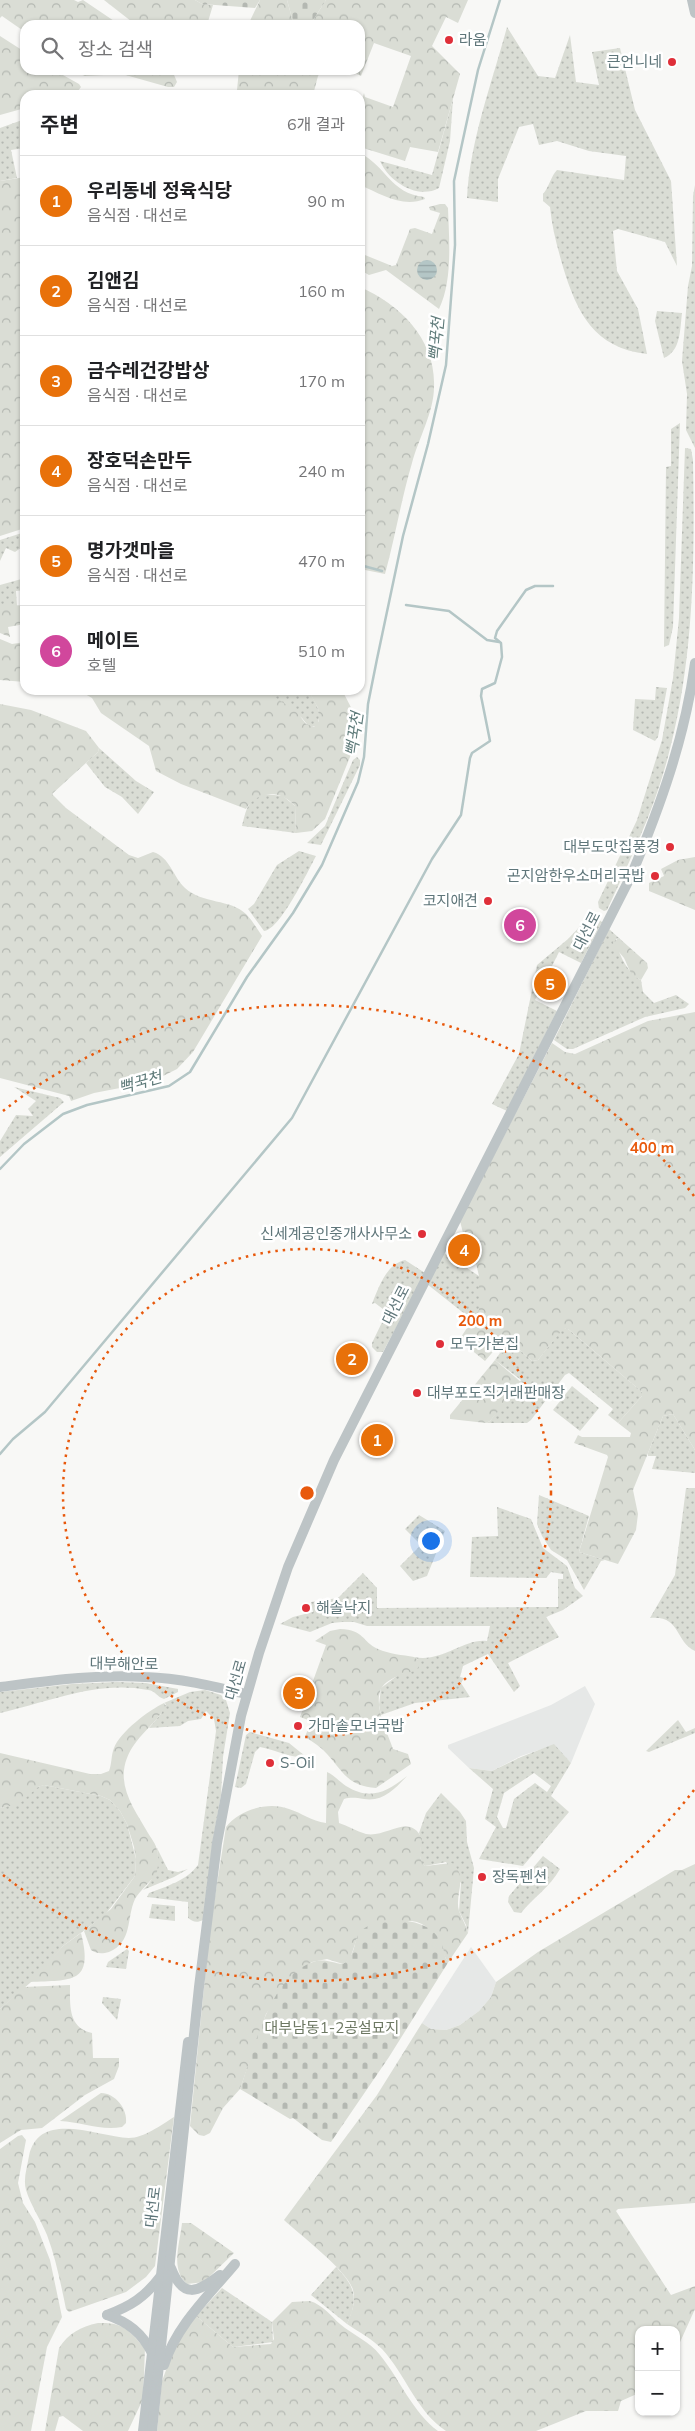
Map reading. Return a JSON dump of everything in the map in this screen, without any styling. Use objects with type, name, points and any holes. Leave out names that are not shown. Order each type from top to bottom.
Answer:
[{"type":"street","points":[[692,0],[695,13]]},
{"type":"street","name":"대선로","points":[[152,2431],[199,1987],[217,1843],[246,1694],[288,1567],[326,1477],[631,876],[655,817],[675,760],[692,686],[695,662]]},
{"type":"street","name":"대부해안로","points":[[0,1687],[99,1677],[146,1676],[201,1684],[246,1694]]},
{"type":"street","name":"대선로","points":[[143,2431],[179,2108],[193,2009],[199,1987]]},
{"type":"street","points":[[158,2380],[170,2348],[179,2332],[235,2264],[208,2285],[194,2290],[183,2289],[170,2268]]},
{"type":"street","points":[[152,2353],[137,2331],[122,2320],[107,2315],[134,2304],[150,2290],[160,2276]]},
{"type":"shaded area","points":[[427,260],[434,263],[437,270],[434,277],[427,280],[420,277],[417,270],[420,263]]},
{"type":"shaded area","points":[[585,1686],[595,1704],[571,1763],[554,1745],[521,1756],[492,1771],[469,1768],[448,1748],[448,1745],[551,1705]]},
{"type":"shaded area","points":[[471,1947],[496,1982],[491,1997],[479,2011],[460,2025],[446,2030],[431,2029],[422,2023]]},
{"type":"green space","points":[[0,0],[74,0],[78,2],[83,0],[113,20],[20,20],[20,29],[2,16],[0,18]]},
{"type":"green space","points":[[104,0],[195,0],[202,4],[213,5],[208,20],[130,20]]},
{"type":"green space","points":[[195,0],[260,0],[255,8],[202,4]]},
{"type":"green space","points":[[260,0],[287,0],[293,20],[250,20]]},
{"type":"green space","points":[[287,0],[326,0],[313,20],[293,20]]},
{"type":"green space","points":[[326,0],[468,0],[458,23],[446,17],[432,46],[460,74],[438,152],[410,147],[405,161],[365,149],[365,97],[393,107],[411,56],[374,43],[365,66],[365,20],[313,20]]},
{"type":"green space","points":[[507,27],[538,76],[555,78],[570,35],[576,82],[599,85],[592,52],[620,48],[635,110],[671,181],[677,266],[665,242],[618,229],[613,231],[617,271],[638,309],[647,354],[613,344],[590,326],[568,284],[553,230],[550,207],[543,201],[543,194],[557,170],[624,180],[626,156],[589,151],[557,141],[539,145],[533,124],[519,127],[498,179],[498,202],[467,198],[472,155],[477,133]]},
{"type":"green space","points":[[0,36],[20,49],[20,75],[63,75],[81,87],[79,90],[20,90],[20,109],[0,115]]},
{"type":"green space","points":[[126,75],[174,75],[177,82],[174,87]]},
{"type":"green space","points":[[238,75],[319,75],[314,90],[237,90]]},
{"type":"green space","points":[[453,99],[450,141],[439,188],[422,192],[405,187],[390,176],[380,161],[432,175]]},
{"type":"green space","points":[[20,121],[20,149],[11,150],[17,178],[0,181],[0,128]]},
{"type":"green space","points":[[365,156],[403,190],[425,199],[408,202],[384,196],[365,187]]},
{"type":"green space","points":[[20,178],[20,530],[0,536],[0,181]]},
{"type":"green space","points":[[695,185],[695,448],[686,430],[687,394],[682,361],[688,286],[692,266],[693,196]]},
{"type":"green space","points":[[445,204],[448,208],[448,272],[439,309],[386,270],[369,275],[365,273],[365,255],[392,266],[396,265],[410,229],[415,228],[432,234],[440,213],[430,210],[429,207]]},
{"type":"green space","points":[[365,290],[389,304],[413,326],[429,354],[433,370],[434,387],[431,406],[408,477],[385,574],[365,570]]},
{"type":"green space","points":[[657,311],[682,313],[677,345],[670,355],[664,358],[655,321]]},
{"type":"green space","points":[[680,423],[673,627],[669,645],[664,647],[666,467],[671,466],[671,429]]},
{"type":"green space","points":[[685,448],[691,449],[693,460],[692,584],[686,666],[671,747],[654,803],[607,910],[604,911],[599,908],[598,902],[637,820],[662,740],[673,678],[679,618]]},
{"type":"green space","points":[[20,534],[20,548],[15,552],[6,548],[0,561],[0,540]]},
{"type":"green space","points":[[20,579],[20,591],[16,591],[17,606],[0,606],[0,585]]},
{"type":"green space","points":[[20,605],[20,625],[8,627],[10,637],[0,633],[0,606]]},
{"type":"green space","points":[[0,639],[12,644],[20,643],[20,682],[0,680]]},
{"type":"green space","points":[[656,687],[667,688],[658,737],[655,741],[633,730],[635,699],[655,700]]},
{"type":"green space","points":[[87,695],[272,695],[296,711],[306,724],[314,727],[319,721],[318,708],[311,695],[345,695],[356,717],[352,752],[325,819],[312,831],[296,833],[295,806],[283,797],[276,794],[263,795],[246,809],[181,784],[156,771],[149,746],[101,713],[92,698]]},
{"type":"green space","points":[[271,695],[311,695],[319,712],[317,726],[309,727],[302,718]]},
{"type":"green space","points":[[0,704],[31,710],[86,731],[99,748],[98,752],[52,794],[66,808],[129,855],[138,858],[153,852],[163,858],[181,884],[192,893],[240,909],[248,916],[262,936],[193,1052],[177,1069],[151,1082],[94,1093],[71,1101],[69,1096],[0,1078]]},
{"type":"green space","points":[[99,748],[136,781],[154,792],[138,814],[122,797],[105,787],[86,763],[98,752]]},
{"type":"green space","points":[[357,757],[360,760],[360,765],[321,845],[307,843],[325,826],[353,760]]},
{"type":"green space","points":[[265,794],[283,796],[295,806],[296,833],[242,826],[251,802]]},
{"type":"green space","points":[[299,851],[316,856],[285,911],[278,921],[264,931],[248,909],[254,904],[277,865]]},
{"type":"green space","points":[[695,857],[695,910],[649,891],[649,883],[664,876],[661,869],[678,860]]},
{"type":"green space","points":[[594,916],[602,922],[581,963],[559,952],[535,1000],[557,1011],[507,1111],[492,1104],[519,1054],[537,965],[568,939],[587,919]]},
{"type":"green space","points":[[609,929],[619,938],[616,939],[617,944],[624,962],[632,973],[641,980],[643,992],[654,1003],[676,995],[689,1004],[685,1008],[645,1017],[573,1049],[567,1049],[554,1040]]},
{"type":"green space","points":[[619,938],[647,963],[648,968],[641,980],[628,968],[624,958],[615,947],[613,942]]},
{"type":"green space","points":[[695,1012],[695,1450],[673,1414],[663,1416],[633,1490],[638,1514],[636,1530],[618,1564],[579,1552],[608,1457],[574,1443],[578,1435],[582,1437],[630,1437],[631,1433],[618,1423],[642,1396],[642,1392],[567,1328],[562,1330],[538,1360],[532,1361],[509,1340],[503,1340],[485,1361],[459,1340],[479,1310],[479,1276],[474,1255],[466,1250],[471,1242],[464,1237],[460,1221],[552,1043],[565,1052],[575,1054],[648,1021]]},
{"type":"green space","points":[[14,1087],[60,1098],[64,1102],[0,1157],[0,1141],[16,1115],[33,1116],[28,1109],[36,1101]]},
{"type":"green space","points":[[444,1253],[479,1276],[479,1311],[471,1319],[427,1284]]},
{"type":"green space","points":[[405,1260],[425,1273],[383,1352],[377,1352],[372,1347],[372,1343],[387,1312],[375,1303],[372,1304],[388,1272],[398,1262]]},
{"type":"green space","points":[[567,1328],[642,1392],[642,1396],[618,1423],[608,1415],[613,1409],[569,1373],[565,1375],[527,1423],[486,1423],[490,1421],[521,1380],[495,1360],[500,1353],[495,1349],[503,1340],[509,1340],[532,1361],[538,1360],[562,1329]]},
{"type":"green space","points":[[495,1360],[522,1383],[490,1421],[486,1423],[450,1419],[450,1415]]},
{"type":"green space","points":[[572,1386],[599,1408],[580,1431],[553,1410]]},
{"type":"green space","points":[[673,1414],[695,1450],[695,1473],[652,1469],[656,1456],[648,1456],[648,1453],[663,1416]]},
{"type":"green space","points":[[686,1488],[695,1488],[695,1651],[684,1642],[673,1625],[660,1618],[650,1618],[675,1575]]},
{"type":"green space","points":[[539,1495],[589,1516],[579,1552],[605,1560],[601,1561],[584,1590],[567,1560],[551,1550],[542,1536],[537,1524]]},
{"type":"green space","points":[[497,1507],[531,1519],[543,1548],[567,1566],[575,1588],[583,1596],[563,1610],[546,1617],[559,1637],[508,1663],[520,1686],[514,1692],[488,1654],[463,1666],[460,1677],[464,1678],[461,1683],[470,1697],[415,1703],[381,1715],[379,1705],[381,1688],[418,1660],[414,1657],[434,1657],[470,1643],[487,1641],[490,1626],[367,1626],[354,1622],[342,1622],[332,1623],[310,1632],[280,1624],[293,1617],[313,1612],[311,1602],[338,1598],[363,1573],[377,1588],[377,1608],[558,1607],[558,1579],[563,1579],[563,1574],[551,1572],[546,1578],[470,1577],[472,1537],[498,1536]]},
{"type":"green space","points":[[419,1515],[445,1531],[427,1576],[413,1581],[400,1566],[421,1545],[405,1529]]},
{"type":"green space","points":[[340,1629],[354,1631],[382,1651],[414,1657],[418,1660],[417,1670],[387,1682],[379,1696],[383,1724],[393,1749],[408,1754],[411,1764],[376,1788],[359,1785],[347,1777],[325,1751],[305,1737],[311,1721],[300,1717],[326,1645],[315,1641],[330,1631]]},
{"type":"green space","points":[[146,1683],[178,1689],[178,1692],[164,1699],[148,1690],[110,1688],[92,1690],[0,1713],[0,1692],[72,1684]]},
{"type":"green space","points":[[205,1690],[221,1695],[226,1700],[230,1713],[223,1757],[221,1795],[213,1839],[203,1920],[197,1922],[188,1918],[188,1902],[147,1897],[149,1893],[182,1879],[198,1865],[216,1731],[214,1719],[206,1711],[201,1719],[188,1721],[180,1726],[149,1728],[160,1715],[166,1704],[164,1703],[190,1692]]},
{"type":"green space","points":[[164,1703],[166,1706],[135,1744],[124,1768],[125,1788],[128,1797],[156,1848],[158,1858],[157,1872],[135,1899],[128,1929],[122,1942],[117,1948],[109,1952],[97,1953],[91,1950],[84,1931],[111,1909],[135,1876],[136,1859],[127,1824],[120,1811],[110,1800],[101,1796],[44,1785],[38,1787],[19,1804],[0,1808],[0,1753],[90,1774],[101,1774],[109,1771],[112,1753],[122,1735],[143,1716]]},
{"type":"green space","points":[[678,1720],[686,1732],[695,1728],[695,1733],[649,1752],[646,1751]]},
{"type":"green space","points":[[250,1732],[289,1743],[305,1756],[295,1757],[260,1747],[255,1752],[246,1784],[241,1788],[235,1787],[246,1735]]},
{"type":"green space","points":[[554,1744],[571,1763],[551,1796],[569,1812],[523,1866],[479,1859],[496,1827],[485,1819],[493,1789],[469,1768],[492,1771]],"holes":[[[534,1773],[551,1786],[547,1792],[535,1783],[514,1799],[506,1828],[503,1828],[497,1817],[504,1793]]]},
{"type":"green space","points":[[327,1772],[355,1791],[371,1794],[385,1790],[407,1776],[393,1790],[383,1796],[371,1799],[344,1799],[338,1812],[339,1823],[366,1834],[382,1833],[405,1827],[411,1827],[417,1831],[422,1839],[420,1857],[425,1866],[452,1863],[460,1874],[458,1905],[468,1933],[449,1961],[446,1959],[438,1941],[429,1930],[420,1923],[410,1921],[399,1922],[357,1938],[350,1959],[343,1964],[327,1959],[312,1962],[293,1975],[266,2014],[240,2089],[223,2108],[210,2133],[204,2136],[199,2135],[190,2126],[210,1928],[226,1827],[238,1816],[246,1812],[272,1806],[289,1809],[316,1821],[326,1823]]},
{"type":"green space","points":[[44,1785],[101,1796],[110,1800],[120,1811],[127,1824],[136,1859],[135,1876],[105,1915],[63,1946],[38,1976],[0,2009],[0,1808],[14,1803]]},
{"type":"green space","points":[[441,1793],[460,1812],[466,1821],[467,1842],[474,1868],[468,1933],[459,1911],[461,1883],[446,1862],[425,1866],[420,1855],[421,1842],[419,1833],[426,1813]]},
{"type":"green space","points":[[157,1848],[168,1870],[178,1872],[188,1869],[143,1890],[151,1881],[155,1870]]},
{"type":"green space","points":[[543,1856],[560,1869],[551,1882],[521,1913],[514,1912],[508,1902],[509,1896]]},
{"type":"green space","points":[[695,1864],[695,2203],[618,2209],[616,2211],[671,2295],[695,2286],[695,2309],[680,2342],[680,2326],[635,2326],[635,2395],[621,2401],[618,2411],[586,2411],[536,2431],[446,2431],[436,2423],[419,2403],[382,2349],[347,2324],[354,2299],[353,2290],[349,2282],[333,2263],[284,2220],[377,2095],[422,2023],[431,2029],[446,2030],[460,2025],[479,2011],[491,1997],[496,1982],[538,1952],[675,1870],[682,1870]]},
{"type":"green space","points":[[152,1904],[175,1906],[175,1921],[149,1918]]},
{"type":"green space","name":"대부남동1-2공설묘지","points":[[388,1920],[411,1922],[426,1926],[437,1936],[443,1947],[446,1959],[449,1961],[389,2057],[331,2142],[322,2140],[293,2118],[290,2119],[240,2089],[265,2016],[274,1998],[285,1983],[298,1970],[313,1962],[325,1961],[343,1964],[351,1956],[362,1930],[378,1922]]},
{"type":"green space","points":[[81,1933],[84,1962],[82,1970],[76,1976],[58,1981],[30,1982],[63,1946]]},
{"type":"green space","points":[[127,1949],[129,1951],[126,1969],[106,1967],[108,1962]]},
{"type":"green space","points":[[70,1985],[72,2015],[78,2026],[92,2033],[93,2058],[119,2058],[119,2066],[114,2079],[85,2095],[42,2128],[21,2130],[0,2143],[0,2009],[24,1987]]},
{"type":"green space","points":[[103,1997],[121,1999],[117,2020],[102,2003]]},
{"type":"green space","points":[[101,2093],[116,2099],[123,2107],[126,2123],[122,2127],[106,2128],[60,2121]]},
{"type":"green space","points":[[174,2117],[155,2266],[146,2277],[126,2292],[69,2312],[66,2309],[56,2263],[47,2235],[26,2190],[26,2169],[35,2142],[44,2133],[57,2129],[86,2131],[116,2137],[129,2138],[141,2136]]},
{"type":"green space","points":[[22,2135],[26,2140],[18,2183],[23,2203],[35,2222],[50,2260],[62,2317],[47,2347],[31,2431],[0,2431],[0,2149]]},
{"type":"green space","points":[[182,2223],[191,2223],[234,2253],[204,2282],[187,2284],[179,2271],[177,2255]]},
{"type":"green space","points":[[336,2267],[347,2280],[353,2293],[353,2307],[347,2324],[311,2295]]},
{"type":"green space","points":[[222,2288],[272,2322],[273,2342],[233,2347],[196,2316]]},
{"type":"green space","points":[[310,2301],[323,2308],[350,2332],[376,2350],[421,2415],[438,2431],[157,2431],[162,2381],[176,2343],[196,2316],[233,2347],[271,2344],[274,2339],[272,2322],[292,2302]]},
{"type":"green space","points":[[98,2323],[114,2324],[125,2328],[145,2348],[143,2399],[128,2431],[83,2431],[63,2416],[59,2417],[55,2431],[45,2431],[59,2348],[76,2331]]},
{"type":"waterway","name":"뻑꾹천","points":[[0,1169],[24,1144],[63,1114],[87,1105],[169,1086],[190,1072],[247,977],[293,913],[322,865],[358,782],[364,757],[368,704],[377,659],[403,536],[428,444],[446,365],[455,245],[454,181],[478,70],[500,0]]},
{"type":"waterway","points":[[365,566],[382,571]]},
{"type":"waterway","points":[[0,1454],[13,1439],[45,1412],[292,1118],[432,859],[461,815],[470,758],[472,753],[490,741],[481,696],[482,689],[495,683],[502,657],[501,643],[495,638],[497,631],[526,590],[535,586],[553,586]]},
{"type":"waterway","points":[[406,605],[449,611],[487,640],[499,642]]},
{"type":"place","name":"라움","points":[[449,40]]},
{"type":"place","name":"큰언니네","points":[[672,62]]},
{"type":"place","name":"대부도맛집풍경","points":[[670,847]]},
{"type":"place","name":"곤지암한우소머리국밥","points":[[655,876]]},
{"type":"place","name":"코지애견","points":[[488,901]]},
{"type":"place","name":"메이트","points":[[520,925]]},
{"type":"place","name":"명가갯마을","points":[[550,984]]},
{"type":"place","name":"신세계공인중개사사무소","points":[[422,1234]]},
{"type":"place","name":"장호덕손만두","points":[[464,1250]]},
{"type":"place","name":"모두가본집","points":[[440,1344]]},
{"type":"place","name":"김앤김","points":[[352,1359]]},
{"type":"place","name":"대부포도직거래판매장","points":[[417,1393]]},
{"type":"place","name":"우리동네 정육식당","points":[[377,1440]]},
{"type":"place","name":"해솔낙지","points":[[306,1608]]},
{"type":"place","name":"금수레건강밥상","points":[[299,1693]]},
{"type":"place","name":"가마솥모녀국밥","points":[[298,1726]]},
{"type":"place","name":"S-Oil","points":[[270,1763]]},
{"type":"place","name":"장독펜션","points":[[482,1877]]}]
